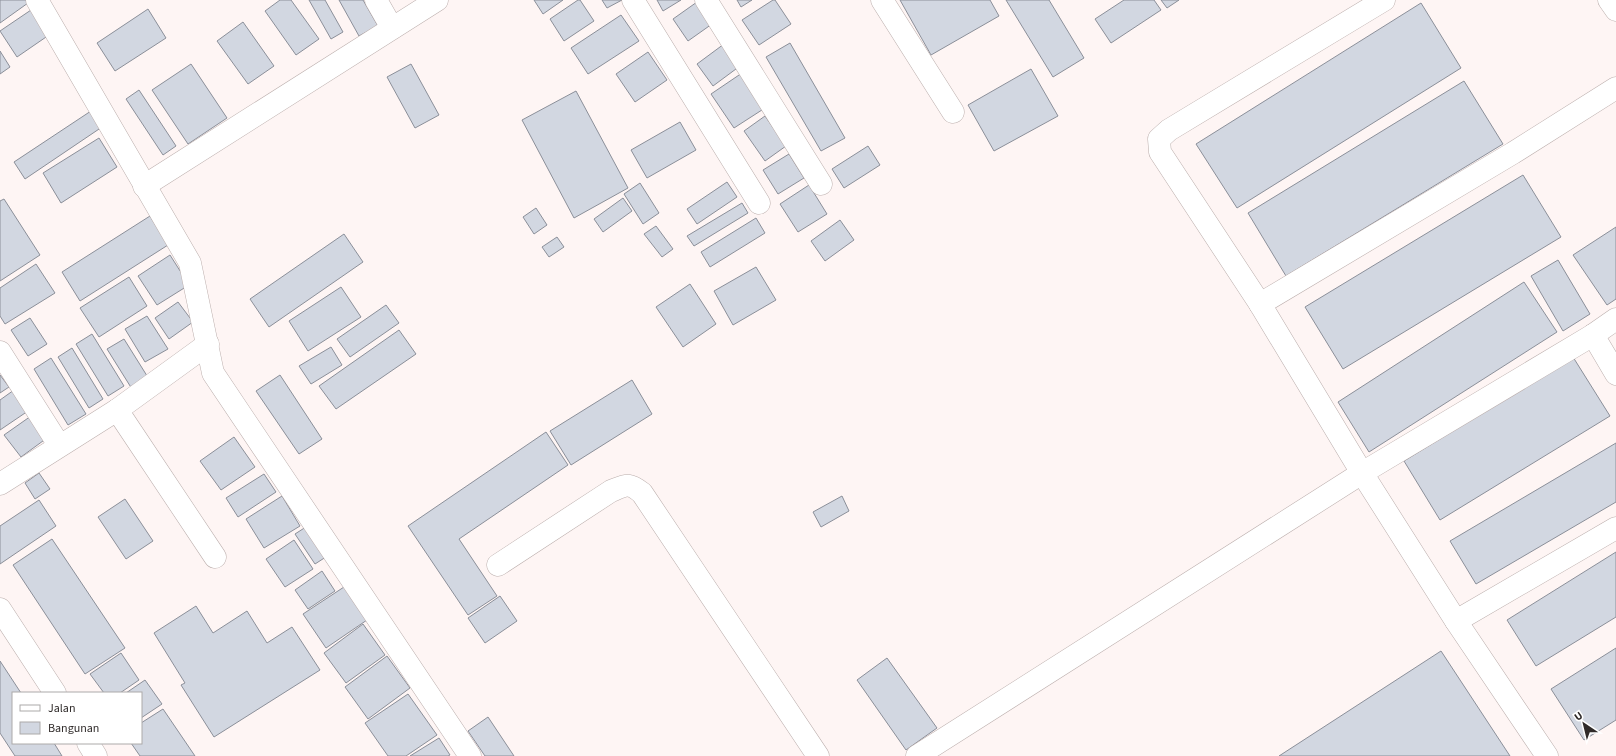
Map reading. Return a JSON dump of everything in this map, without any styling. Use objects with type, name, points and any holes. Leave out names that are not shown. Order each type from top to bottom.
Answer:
[{"type":"street","points":[[37,0],[190,263],[213,373],[470,756]]},
{"type":"street","points":[[376,0],[392,28]]},
{"type":"street","points":[[144,186],[437,0]]},
{"type":"street","points":[[633,0],[759,203]]},
{"type":"street","points":[[706,0],[821,184]]},
{"type":"street","points":[[882,0],[953,112]]},
{"type":"street","points":[[1384,0],[1168,130],[1159,139],[1160,152],[1260,304],[1362,473],[1456,621],[1547,756]]},
{"type":"street","points":[[1609,0],[1616,10]]},
{"type":"street","points":[[1260,304],[1513,153],[1616,88]]},
{"type":"street","points":[[917,756],[1362,473],[1593,335],[1616,319]]},
{"type":"street","points":[[1593,335],[1616,374]]},
{"type":"street","points":[[0,484],[59,445],[117,410],[208,344]]},
{"type":"street","points":[[0,352],[59,445]]},
{"type":"street","points":[[117,410],[215,557]]},
{"type":"street","points":[[498,565],[611,492],[627,485],[634,486],[642,492],[818,756]]},
{"type":"street","points":[[1456,621],[1616,528]]},
{"type":"street","points":[[0,609],[54,692]]},
{"type":"street","points":[[89,744],[96,756]]},
{"type":"building","points":[[0,0],[26,0],[28,3],[0,23]]},
{"type":"building","points":[[280,0],[291,0],[319,39],[296,55],[265,11]]},
{"type":"building","points":[[309,0],[325,0],[343,32],[331,39]]},
{"type":"building","points":[[339,0],[363,0],[378,26],[359,36]]},
{"type":"building","points":[[534,0],[563,0],[543,14]]},
{"type":"building","points":[[580,0],[594,21],[564,41],[550,19]]},
{"type":"building","points":[[602,0],[622,0],[607,8]]},
{"type":"building","points":[[657,0],[681,0],[663,11]]},
{"type":"building","points":[[737,0],[752,0],[741,7]]},
{"type":"building","points":[[775,0],[791,24],[759,45],[742,20]]},
{"type":"building","points":[[900,0],[990,0],[999,16],[931,55]]},
{"type":"building","points":[[1006,0],[1049,0],[1084,58],[1053,77]]},
{"type":"building","points":[[1124,0],[1154,0],[1161,10],[1111,43],[1095,19]]},
{"type":"building","points":[[1161,0],[1179,0],[1167,8]]},
{"type":"building","points":[[697,2],[712,24],[688,41],[673,19]]},
{"type":"building","points":[[1421,3],[1461,68],[1237,208],[1196,144]]},
{"type":"building","points":[[148,9],[166,38],[115,71],[97,43]]},
{"type":"building","points":[[31,10],[49,35],[17,57],[0,31]]},
{"type":"building","points":[[621,15],[639,41],[588,74],[571,48]]},
{"type":"building","points":[[243,22],[274,66],[248,84],[217,41]]},
{"type":"building","points":[[790,43],[845,138],[821,151],[766,57]]},
{"type":"building","points":[[724,44],[740,66],[713,86],[697,64]]},
{"type":"building","points":[[0,51],[10,67],[0,74]]},
{"type":"building","points":[[648,52],[667,80],[635,102],[616,74]]},
{"type":"building","points":[[191,64],[227,118],[188,144],[152,90]]},
{"type":"building","points":[[411,64],[439,115],[415,128],[387,77]]},
{"type":"building","points":[[1031,69],[1058,116],[994,151],[968,105]]},
{"type":"building","points":[[742,73],[765,108],[734,128],[711,94]]},
{"type":"building","points":[[1464,81],[1503,144],[1286,276],[1248,213]]},
{"type":"building","points":[[139,90],[176,146],[163,155],[126,99]]},
{"type":"building","points":[[576,91],[628,188],[574,218],[522,120]]},
{"type":"building","points":[[94,109],[105,125],[25,179],[14,162]]},
{"type":"building","points":[[765,116],[786,146],[765,161],[744,131]]},
{"type":"building","points":[[680,122],[696,150],[647,178],[631,150]]},
{"type":"building","points":[[99,138],[117,167],[61,203],[43,173]]},
{"type":"building","points":[[868,146],[880,165],[844,188],[832,169]]},
{"type":"building","points":[[789,154],[804,178],[778,194],[763,170]]},
{"type":"building","points":[[1523,175],[1561,237],[1343,369],[1305,307]]},
{"type":"building","points":[[727,182],[737,197],[697,224],[687,209]]},
{"type":"building","points":[[640,183],[659,213],[643,224],[624,194]]},
{"type":"building","points":[[809,185],[827,214],[798,232],[780,204]]},
{"type":"building","points":[[623,198],[632,211],[603,232],[594,219]]},
{"type":"building","points":[[4,199],[40,255],[0,281],[0,201]]},
{"type":"building","points":[[742,203],[748,213],[694,246],[687,236]]},
{"type":"building","points":[[536,208],[547,225],[534,234],[523,217]]},
{"type":"building","points":[[150,216],[168,245],[80,301],[62,272]]},
{"type":"building","points":[[756,218],[765,233],[710,267],[701,252]]},
{"type":"building","points":[[840,220],[854,240],[825,261],[811,241]]},
{"type":"building","points":[[656,226],[673,249],[662,257],[644,234]]},
{"type":"building","points":[[1616,227],[1616,299],[1607,305],[1573,255]]},
{"type":"building","points":[[344,234],[363,262],[269,327],[250,299]]},
{"type":"building","points":[[557,237],[564,247],[549,257],[542,247]]},
{"type":"building","points":[[170,255],[189,285],[157,305],[138,276]]},
{"type":"building","points":[[1558,260],[1590,314],[1563,331],[1531,276]]},
{"type":"building","points":[[36,264],[55,293],[5,324],[0,316],[0,288]]},
{"type":"building","points":[[756,267],[776,300],[733,325],[714,291]]},
{"type":"building","points":[[129,277],[147,306],[99,337],[80,308]]},
{"type":"building","points":[[1524,282],[1557,332],[1369,452],[1338,402]]},
{"type":"building","points":[[690,284],[716,324],[683,347],[656,307]]},
{"type":"building","points":[[341,287],[361,317],[308,351],[289,321]]},
{"type":"building","points":[[178,302],[193,322],[169,339],[155,318]]},
{"type":"building","points":[[386,305],[399,323],[350,357],[337,339]]},
{"type":"building","points":[[147,316],[168,349],[145,362],[125,329]]},
{"type":"building","points":[[30,318],[47,344],[28,356],[11,330]]},
{"type":"building","points":[[399,330],[416,354],[336,409],[319,386]]},
{"type":"building","points":[[92,334],[124,386],[108,396],[76,344]]},
{"type":"building","points":[[124,339],[149,379],[132,389],[107,349]]},
{"type":"building","points":[[331,347],[342,365],[311,384],[299,366]]},
{"type":"building","points":[[72,348],[103,399],[89,408],[58,357]]},
{"type":"building","points":[[1573,357],[1610,416],[1440,520],[1404,461]]},
{"type":"building","points":[[51,358],[86,414],[68,425],[34,369]]},
{"type":"building","points":[[0,375],[9,387],[0,393]]},
{"type":"building","points":[[280,375],[322,439],[299,454],[256,391]]},
{"type":"building","points":[[632,380],[652,414],[571,465],[550,431]]},
{"type":"building","points":[[14,390],[28,411],[0,430],[0,400]]},
{"type":"building","points":[[31,416],[47,438],[21,457],[4,435]]},
{"type":"building","points":[[546,432],[568,465],[459,539],[497,596],[468,615],[408,526]]},
{"type":"building","points":[[234,437],[255,467],[221,490],[200,461]]},
{"type":"building","points":[[1616,443],[1616,502],[1476,584],[1450,541]]},
{"type":"building","points":[[39,473],[50,489],[35,499],[25,483]]},
{"type":"building","points":[[264,474],[276,492],[238,517],[226,498]]},
{"type":"building","points":[[282,496],[300,526],[264,548],[246,519]]},
{"type":"building","points":[[842,496],[849,511],[821,527],[813,512]]},
{"type":"building","points":[[125,499],[153,541],[126,559],[98,517]]},
{"type":"building","points":[[39,500],[56,526],[0,564],[0,526]]},
{"type":"building","points":[[309,525],[329,555],[315,564],[295,534]]},
{"type":"building","points":[[52,539],[125,648],[85,674],[13,565]]},
{"type":"building","points":[[294,540],[313,569],[285,587],[266,559]]},
{"type":"building","points":[[1616,552],[1616,617],[1536,666],[1507,620]]},
{"type":"building","points":[[322,571],[335,591],[308,609],[295,590]]},
{"type":"building","points":[[344,587],[367,620],[326,648],[303,614]]},
{"type":"building","points":[[500,596],[517,621],[485,643],[468,618]]},
{"type":"building","points":[[196,606],[213,633],[247,611],[267,643],[292,627],[320,670],[214,737],[181,685],[185,683],[154,633]]},
{"type":"building","points":[[363,624],[385,655],[346,683],[324,653]]},
{"type":"building","points":[[1616,648],[1616,720],[1584,740],[1551,689]]},
{"type":"building","points":[[1441,651],[1510,756],[1279,756]]},
{"type":"building","points":[[121,653],[139,680],[121,692],[103,692],[90,674]]},
{"type":"building","points":[[387,656],[410,688],[368,719],[345,687]]},
{"type":"building","points":[[887,658],[937,728],[906,750],[857,680]]},
{"type":"building","points":[[0,661],[20,692],[12,692],[12,744],[55,744],[62,756],[15,756],[0,733]]},
{"type":"building","points":[[145,680],[162,704],[142,717],[142,692],[127,692]]},
{"type":"building","points":[[408,694],[437,735],[406,756],[388,756],[365,723]]},
{"type":"building","points":[[163,709],[195,756],[140,756],[132,744],[142,744],[142,722]]},
{"type":"building","points":[[488,717],[514,756],[485,756],[468,731]]},
{"type":"building","points":[[439,738],[450,755],[410,756]]}]
